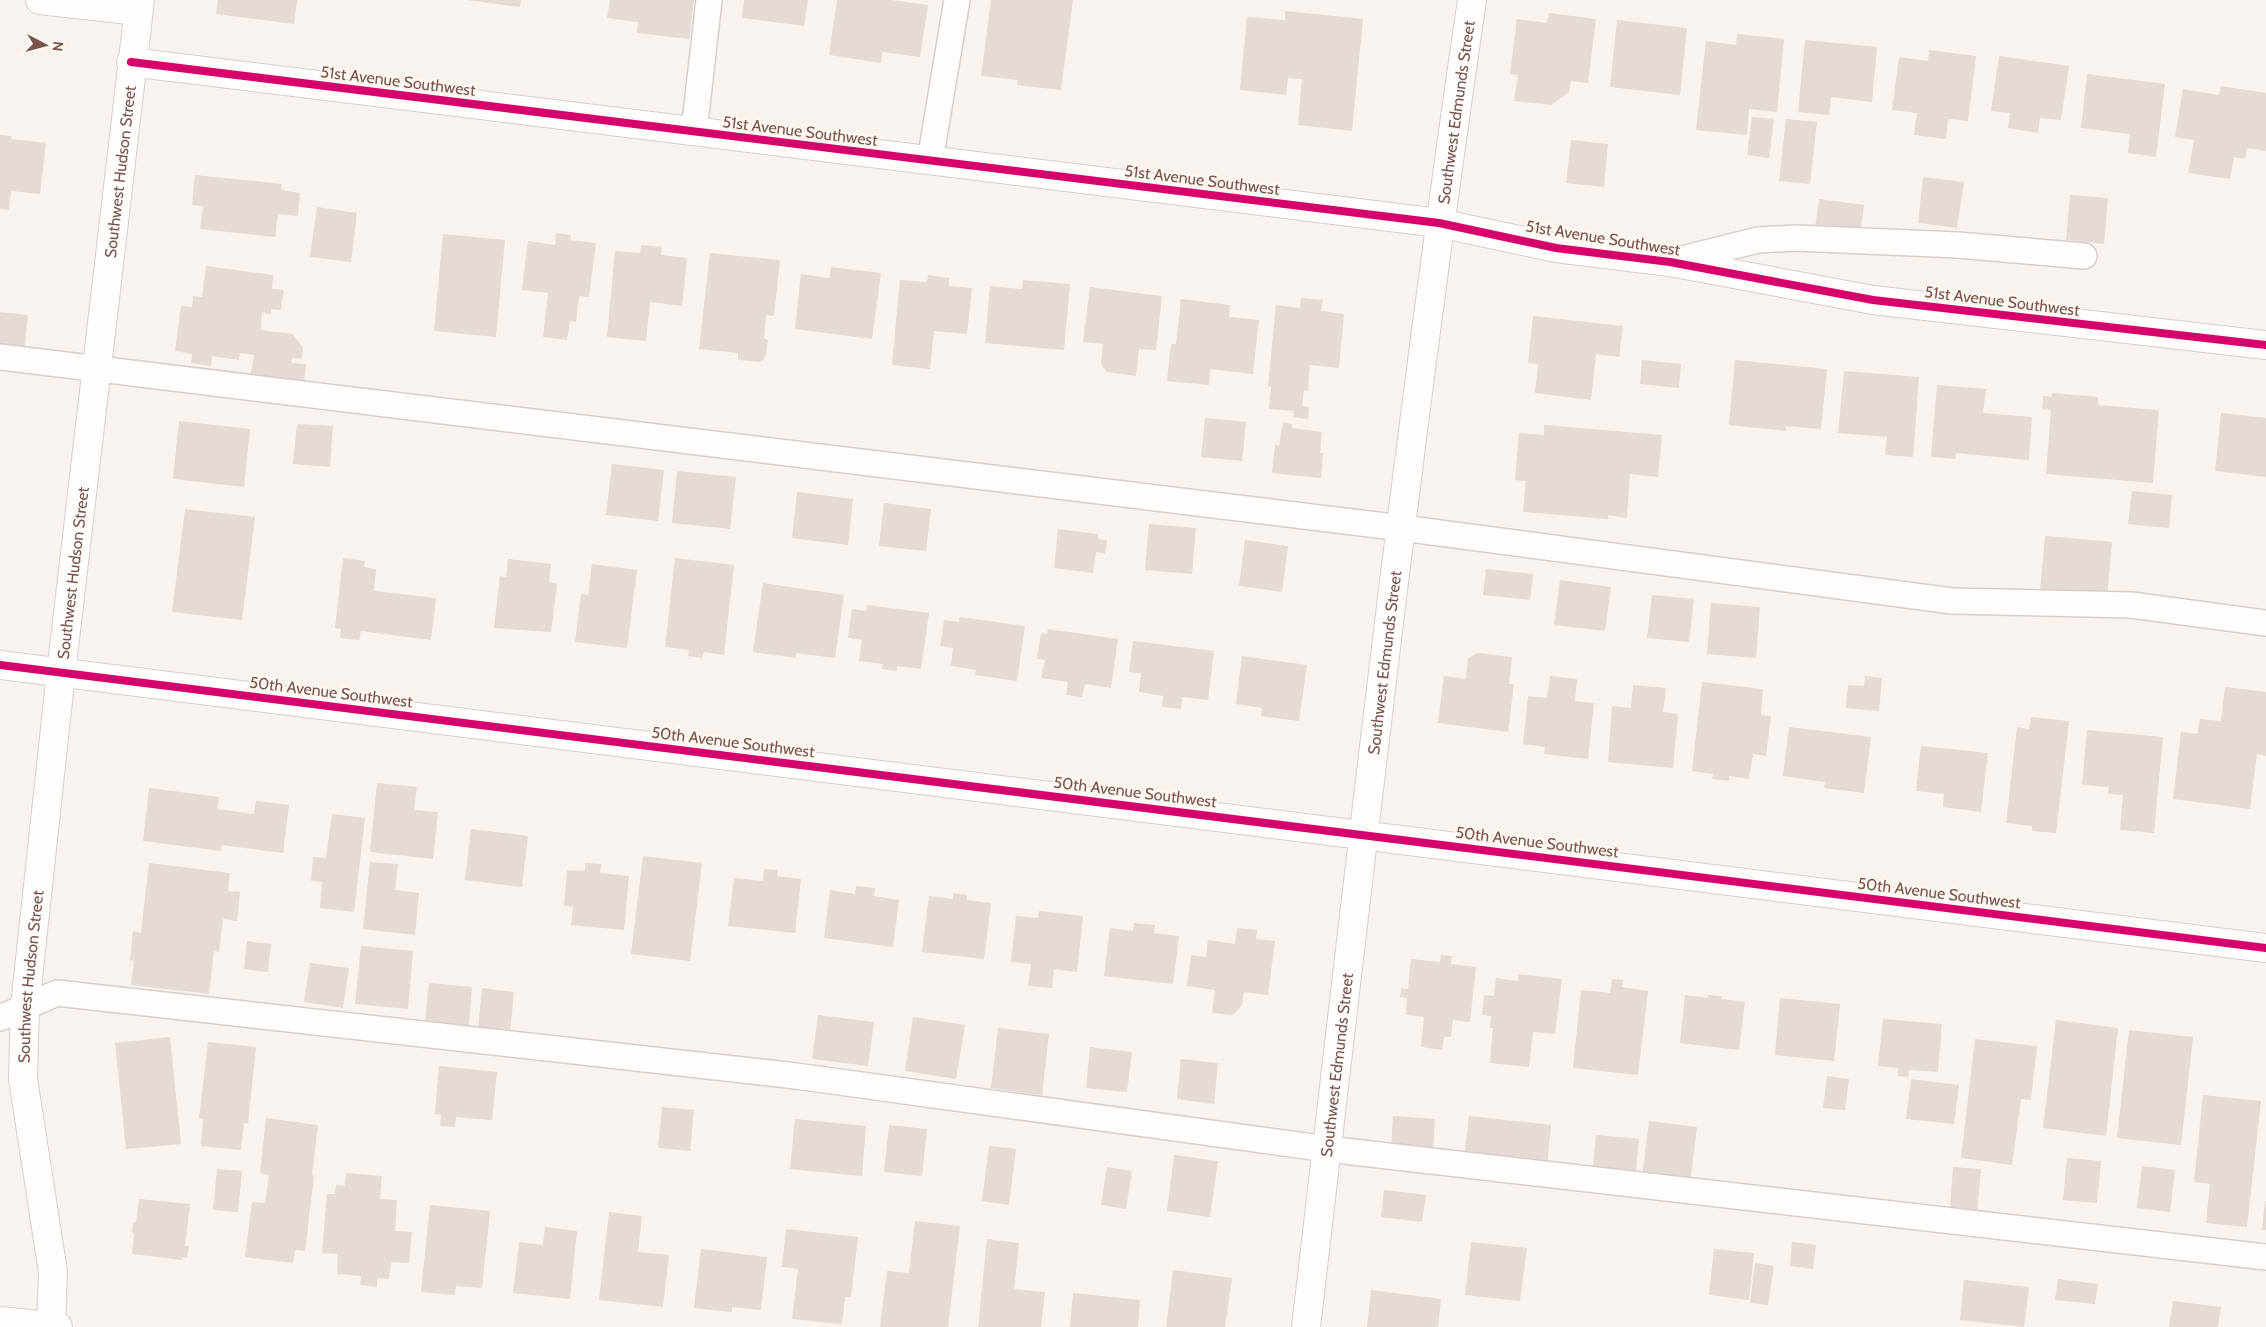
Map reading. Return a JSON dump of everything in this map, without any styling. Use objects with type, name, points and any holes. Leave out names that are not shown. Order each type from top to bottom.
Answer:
[{"type":"street","points":[[40,0],[139,6]]},
{"type":"street","name":"Southwest Edmunds Street","points":[[1306,1327],[1363,834],[1439,223],[1472,0]]},
{"type":"street","name":"Southwest Hudson Street","points":[[53,1327],[53,1272],[23,1079],[25,1006],[61,672],[139,6]]},
{"type":"street","name":"51st Avenue Southwest","points":[[132,62],[1439,223],[1556,248],[1670,262],[1873,300],[2266,345]]},
{"type":"street","name":"50th Avenue Southwest","points":[[0,665],[2266,948]]},
{"type":"street","points":[[0,1321],[53,1327]]},
{"type":"lane","points":[[694,132],[709,0]]},
{"type":"lane","points":[[930,161],[957,0]]},
{"type":"lane","name":"51st Avenue Southwest","points":[[1670,262],[1758,240],[1796,238],[1958,245],[2084,256]]},
{"type":"lane","points":[[0,357],[96,367],[1402,528],[1952,601],[2131,605],[2266,623]]},
{"type":"lane","points":[[0,1018],[57,992],[796,1076],[1327,1149],[2266,1257]]},
{"type":"building","points":[[218,0],[297,0],[294,24],[216,14]]},
{"type":"building","points":[[467,0],[521,0],[520,7]]},
{"type":"building","points":[[610,0],[694,0],[689,39],[637,33],[638,22],[607,18]]},
{"type":"building","points":[[744,0],[808,0],[804,26],[742,18]]},
{"type":"building","points":[[837,0],[891,0],[928,5],[920,57],[882,52],[881,63],[829,55]]},
{"type":"building","points":[[991,0],[1073,0],[1061,90],[1017,85],[1018,80],[981,76]]},
{"type":"building","points":[[1285,11],[1363,19],[1352,131],[1298,125],[1302,79],[1288,78],[1286,95],[1240,90],[1247,17],[1285,20]]},
{"type":"building","points":[[1549,13],[1596,19],[1588,83],[1571,81],[1569,92],[1551,105],[1514,101],[1518,75],[1510,74],[1517,19],[1547,23]]},
{"type":"building","points":[[1617,20],[1687,28],[1680,95],[1610,87]]},
{"type":"building","points":[[1737,34],[1784,39],[1777,112],[1749,109],[1747,135],[1696,130],[1706,41],[1736,45]]},
{"type":"building","points":[[1805,40],[1877,47],[1872,102],[1831,97],[1829,115],[1798,112]]},
{"type":"building","points":[[1929,50],[1976,56],[1968,121],[1948,119],[1946,139],[1914,135],[1917,113],[1892,110],[1899,57],[1928,61]]},
{"type":"building","points":[[1999,56],[2069,66],[2061,120],[2040,118],[2038,133],[2008,128],[2010,113],[1991,111]]},
{"type":"building","points":[[2087,74],[2165,84],[2156,157],[2128,153],[2130,134],[2081,128]]},
{"type":"building","points":[[2221,86],[2266,93],[2266,151],[2247,148],[2245,159],[2234,157],[2230,179],[2188,173],[2194,140],[2175,137],[2183,89],[2219,95]]},
{"type":"building","points":[[1752,117],[1774,119],[1769,158],[1747,155]]},
{"type":"building","points":[[1786,119],[1817,122],[1810,184],[1779,181]]},
{"type":"building","points":[[0,135],[12,136],[11,139],[46,143],[40,194],[11,191],[9,210],[0,209]]},
{"type":"building","points":[[1571,140],[1608,144],[1604,187],[1566,183]]},
{"type":"building","points":[[195,175],[282,184],[281,190],[300,193],[298,216],[278,214],[275,237],[200,229],[203,206],[192,205]]},
{"type":"building","points":[[1923,177],[1964,182],[1957,228],[1918,223]]},
{"type":"building","points":[[2070,195],[2108,198],[2104,244],[2066,240]]},
{"type":"building","points":[[1819,199],[1864,205],[1860,234],[1815,228]]},
{"type":"building","points":[[317,207],[357,213],[351,262],[310,257]]},
{"type":"building","points":[[556,233],[571,235],[570,240],[596,243],[589,297],[579,296],[576,322],[570,321],[567,340],[543,337],[548,293],[522,290],[528,241],[555,245]]},
{"type":"building","points":[[443,234],[505,240],[496,337],[434,331]]},
{"type":"building","points":[[641,245],[662,247],[661,255],[687,258],[682,306],[650,302],[646,341],[607,337],[615,251],[640,253]]},
{"type":"building","points":[[710,253],[780,260],[774,316],[766,315],[764,338],[768,340],[766,355],[761,362],[738,360],[738,353],[699,349]]},
{"type":"building","points":[[206,266],[273,275],[272,289],[284,290],[281,310],[271,309],[271,314],[262,312],[261,330],[292,334],[303,347],[302,359],[292,358],[291,363],[306,364],[304,383],[250,379],[254,355],[240,353],[239,360],[212,356],[211,366],[191,363],[192,354],[175,351],[181,306],[192,307],[193,296],[202,297]]},
{"type":"building","points":[[831,267],[881,273],[872,339],[795,329],[801,274],[829,278]]},
{"type":"building","points":[[928,275],[949,278],[949,286],[972,288],[967,334],[934,331],[930,369],[892,365],[900,280],[927,282]]},
{"type":"building","points":[[1023,280],[1070,284],[1064,350],[985,343],[990,286],[1022,289]]},
{"type":"building","points":[[1090,287],[1162,296],[1156,350],[1139,349],[1136,376],[1107,372],[1101,364],[1103,344],[1083,342]]},
{"type":"building","points":[[1301,298],[1323,300],[1321,311],[1344,314],[1339,368],[1310,365],[1308,391],[1304,390],[1302,406],[1309,407],[1308,419],[1293,417],[1294,411],[1269,409],[1271,387],[1268,387],[1276,305],[1300,308]]},
{"type":"building","points":[[1181,299],[1230,305],[1229,317],[1259,320],[1253,374],[1210,369],[1209,385],[1167,381],[1171,344],[1176,344]]},
{"type":"building","points":[[0,312],[28,315],[24,352],[0,350]]},
{"type":"building","points":[[1533,316],[1623,326],[1619,357],[1596,354],[1591,400],[1535,393],[1538,364],[1528,363]]},
{"type":"building","points":[[1642,360],[1681,364],[1679,388],[1640,384]]},
{"type":"building","points":[[1735,360],[1827,369],[1821,429],[1786,426],[1786,431],[1729,425]]},
{"type":"building","points":[[1844,371],[1919,377],[1913,457],[1885,455],[1887,437],[1838,433]]},
{"type":"building","points":[[1937,385],[1986,389],[1983,413],[2032,417],[2029,460],[1956,453],[1955,459],[1931,457]]},
{"type":"building","points":[[2052,393],[2098,397],[2098,405],[2159,410],[2153,483],[2046,474],[2051,410],[2042,409],[2043,396],[2052,397]]},
{"type":"building","points":[[2221,413],[2266,418],[2266,477],[2215,471]]},
{"type":"building","points":[[1205,418],[1246,422],[1242,461],[1201,457]]},
{"type":"building","points":[[179,421],[250,429],[244,487],[173,479]]},
{"type":"building","points":[[1283,422],[1292,424],[1292,428],[1322,432],[1320,453],[1323,453],[1321,478],[1272,473],[1275,445],[1279,446]]},
{"type":"building","points":[[297,424],[333,426],[330,467],[293,464]]},
{"type":"building","points":[[1544,425],[1662,435],[1658,477],[1630,474],[1627,518],[1608,515],[1608,519],[1523,512],[1526,481],[1515,480],[1519,433],[1544,435]]},
{"type":"building","points":[[612,464],[664,470],[658,521],[606,515]]},
{"type":"building","points":[[677,471],[736,477],[730,529],[672,523]]},
{"type":"building","points":[[2132,491],[2172,495],[2169,528],[2128,524]]},
{"type":"building","points":[[797,492],[853,499],[848,545],[792,538]]},
{"type":"building","points":[[884,503],[931,509],[926,551],[879,546]]},
{"type":"building","points":[[185,509],[255,517],[242,620],[172,612]]},
{"type":"building","points":[[1149,524],[1196,528],[1192,574],[1145,570]]},
{"type":"building","points":[[1058,529],[1098,534],[1098,539],[1107,540],[1105,554],[1096,552],[1093,573],[1054,568]]},
{"type":"building","points":[[2045,536],[2112,542],[2107,597],[2040,591]]},
{"type":"building","points":[[1245,540],[1288,546],[1282,592],[1239,586]]},
{"type":"building","points":[[343,558],[365,561],[364,567],[376,569],[374,591],[436,598],[431,640],[361,631],[359,640],[340,638],[341,629],[335,628]]},
{"type":"building","points":[[675,558],[734,565],[724,655],[704,652],[702,658],[688,656],[689,650],[665,647]]},
{"type":"building","points":[[508,559],[551,564],[549,582],[557,584],[551,632],[494,628],[500,576],[506,577]]},
{"type":"building","points":[[592,564],[637,570],[627,648],[575,642],[581,594],[588,595]]},
{"type":"building","points":[[1486,569],[1533,574],[1530,600],[1483,595]]},
{"type":"building","points":[[1560,580],[1611,587],[1605,631],[1554,625]]},
{"type":"building","points":[[763,583],[844,595],[835,658],[796,653],[796,658],[753,652]]},
{"type":"building","points":[[1652,595],[1694,599],[1689,642],[1647,638]]},
{"type":"building","points":[[1711,603],[1760,607],[1756,658],[1707,654]]},
{"type":"building","points":[[867,605],[929,613],[921,669],[897,666],[897,671],[881,669],[883,664],[859,661],[862,640],[848,638],[852,609],[866,611]]},
{"type":"building","points":[[960,617],[1025,626],[1017,681],[975,675],[976,670],[951,666],[953,648],[940,646],[944,620],[959,622]]},
{"type":"building","points":[[1048,629],[1118,639],[1111,688],[1085,684],[1082,697],[1066,695],[1068,682],[1041,678],[1045,660],[1037,659],[1041,633],[1047,634]]},
{"type":"building","points":[[1133,641],[1214,651],[1208,700],[1182,697],[1181,709],[1162,707],[1163,696],[1139,692],[1141,673],[1129,672]]},
{"type":"building","points":[[1478,653],[1512,657],[1509,684],[1514,684],[1508,732],[1438,723],[1444,676],[1466,679],[1468,658]]},
{"type":"building","points":[[1242,656],[1307,665],[1299,721],[1261,716],[1262,708],[1236,704]]},
{"type":"building","points":[[1550,676],[1577,679],[1575,701],[1594,703],[1588,759],[1544,754],[1545,747],[1523,744],[1528,696],[1547,698]]},
{"type":"building","points":[[1865,676],[1882,678],[1879,711],[1846,708],[1848,685],[1864,686]]},
{"type":"building","points":[[1702,682],[1763,689],[1761,715],[1771,716],[1766,756],[1753,754],[1749,779],[1729,776],[1729,781],[1712,779],[1713,774],[1692,771]]},
{"type":"building","points":[[1633,685],[1666,688],[1663,712],[1678,714],[1673,768],[1608,762],[1612,706],[1631,708]]},
{"type":"building","points":[[2225,687],[2266,692],[2266,756],[2257,754],[2250,809],[2173,799],[2181,732],[2197,734],[2200,719],[2221,721]]},
{"type":"building","points":[[2031,717],[2069,721],[2056,833],[2032,831],[2032,826],[2006,823],[2017,727],[2029,729]]},
{"type":"building","points":[[1789,727],[1871,737],[1864,793],[1824,788],[1825,782],[1783,776]]},
{"type":"building","points":[[2087,730],[2163,737],[2154,833],[2120,830],[2123,795],[2108,794],[2109,787],[2082,785]]},
{"type":"building","points":[[1921,746],[1988,753],[1981,812],[1943,807],[1944,794],[1916,791]]},
{"type":"building","points":[[377,783],[417,787],[414,810],[438,812],[433,859],[370,852]]},
{"type":"building","points":[[149,788],[219,797],[217,809],[254,814],[256,801],[289,805],[283,853],[222,845],[221,851],[143,841]]},
{"type":"building","points":[[332,814],[365,818],[354,912],[320,908],[322,882],[311,881],[313,857],[326,858]]},
{"type":"building","points":[[471,829],[528,836],[522,887],[465,880]]},
{"type":"building","points":[[643,856],[702,863],[690,961],[631,954]]},
{"type":"building","points":[[370,862],[398,864],[395,890],[419,893],[415,935],[363,929]]},
{"type":"building","points":[[149,863],[230,873],[228,891],[240,892],[237,921],[223,919],[219,952],[214,951],[209,994],[131,985],[134,961],[130,960],[133,931],[141,933]]},
{"type":"building","points":[[585,863],[601,864],[600,873],[629,876],[624,930],[571,925],[573,907],[564,906],[567,870],[585,871]]},
{"type":"building","points":[[764,869],[778,870],[777,876],[801,879],[795,933],[728,926],[734,878],[763,881]]},
{"type":"building","points":[[856,886],[875,888],[874,896],[899,900],[893,947],[824,938],[830,890],[855,894]]},
{"type":"building","points":[[953,893],[967,895],[967,900],[991,903],[984,959],[922,952],[929,896],[953,899]]},
{"type":"building","points":[[1039,911],[1083,916],[1077,972],[1054,969],[1052,988],[1028,986],[1031,964],[1011,962],[1016,916],[1038,918]]},
{"type":"building","points":[[1134,923],[1155,925],[1154,933],[1179,936],[1173,984],[1104,976],[1110,928],[1133,931]]},
{"type":"building","points":[[1237,928],[1257,930],[1256,939],[1275,941],[1268,995],[1244,992],[1242,1005],[1233,1015],[1212,1013],[1215,990],[1187,986],[1191,955],[1206,957],[1208,940],[1235,944]]},
{"type":"building","points":[[247,941],[271,944],[268,972],[244,969]]},
{"type":"building","points":[[361,946],[413,951],[408,1009],[355,1004]]},
{"type":"building","points":[[1441,955],[1452,956],[1451,964],[1476,967],[1470,1022],[1453,1020],[1451,1037],[1444,1037],[1442,1050],[1421,1047],[1424,1017],[1406,1015],[1407,998],[1400,997],[1401,988],[1408,989],[1411,959],[1440,962]]},
{"type":"building","points":[[310,963],[349,968],[343,1008],[304,1002]]},
{"type":"building","points":[[1518,974],[1562,979],[1555,1034],[1533,1032],[1529,1067],[1490,1063],[1493,1028],[1490,1028],[1491,1016],[1482,1015],[1484,995],[1494,996],[1496,978],[1518,981]]},
{"type":"building","points":[[1612,979],[1623,980],[1622,987],[1648,991],[1638,1075],[1573,1068],[1581,990],[1610,993]]},
{"type":"building","points":[[429,983],[472,987],[469,1026],[425,1022]]},
{"type":"building","points":[[482,988],[514,992],[510,1033],[478,1029]]},
{"type":"building","points":[[1685,995],[1708,998],[1708,995],[1722,996],[1721,999],[1745,1002],[1739,1050],[1680,1043]]},
{"type":"building","points":[[1780,998],[1840,1004],[1834,1061],[1775,1055]]},
{"type":"building","points":[[818,1015],[874,1022],[868,1066],[812,1059]]},
{"type":"building","points":[[913,1017],[965,1025],[956,1079],[905,1071]]},
{"type":"building","points":[[1883,1019],[1942,1024],[1938,1072],[1909,1070],[1908,1077],[1898,1076],[1898,1068],[1878,1066]]},
{"type":"building","points":[[2056,1020],[2118,1028],[2106,1136],[2043,1128]]},
{"type":"building","points":[[998,1028],[1049,1034],[1042,1095],[991,1088]]},
{"type":"building","points":[[2129,1030],[2193,1037],[2181,1145],[2117,1138]]},
{"type":"building","points":[[170,1037],[181,1144],[126,1149],[115,1043]]},
{"type":"building","points":[[1975,1039],[2037,1046],[2031,1100],[2021,1099],[2012,1165],[1961,1158]]},
{"type":"building","points":[[208,1042],[256,1047],[248,1124],[244,1123],[241,1150],[201,1146],[203,1119],[199,1118]]},
{"type":"building","points":[[1090,1047],[1132,1052],[1127,1092],[1086,1088]]},
{"type":"building","points":[[1181,1059],[1218,1063],[1214,1104],[1177,1099]]},
{"type":"building","points":[[439,1066],[497,1072],[492,1120],[456,1117],[455,1127],[440,1126],[441,1115],[435,1114]]},
{"type":"building","points":[[1827,1076],[1849,1079],[1845,1110],[1823,1108]]},
{"type":"building","points":[[1911,1079],[1959,1085],[1954,1124],[1906,1119]]},
{"type":"building","points":[[2203,1095],[2261,1101],[2247,1227],[2206,1223],[2210,1184],[2194,1182]]},
{"type":"building","points":[[662,1107],[694,1110],[690,1151],[658,1148]]},
{"type":"building","points":[[1393,1116],[1435,1119],[1433,1152],[1391,1150]]},
{"type":"building","points":[[1469,1116],[1551,1125],[1547,1168],[1464,1159]]},
{"type":"building","points":[[266,1118],[318,1125],[305,1251],[295,1250],[293,1263],[245,1257],[252,1202],[265,1203],[269,1175],[260,1173]]},
{"type":"building","points":[[795,1119],[866,1126],[862,1176],[790,1169]]},
{"type":"building","points":[[1649,1121],[1697,1127],[1690,1183],[1642,1178]]},
{"type":"building","points":[[889,1125],[927,1129],[922,1176],[884,1172]]},
{"type":"building","points":[[1596,1135],[1639,1139],[1635,1181],[1592,1176]]},
{"type":"building","points":[[989,1146],[1016,1149],[1009,1205],[982,1201]]},
{"type":"building","points":[[1174,1155],[1218,1161],[1210,1217],[1167,1211]]},
{"type":"building","points":[[2067,1158],[2101,1161],[2097,1203],[2063,1200]]},
{"type":"building","points":[[2142,1166],[2175,1170],[2170,1212],[2137,1208]]},
{"type":"building","points":[[1107,1167],[1132,1171],[1126,1209],[1101,1205]]},
{"type":"building","points":[[1953,1167],[1981,1169],[1977,1212],[1950,1209]]},
{"type":"building","points":[[217,1169],[242,1171],[238,1212],[213,1210]]},
{"type":"building","points":[[346,1173],[382,1176],[380,1199],[397,1200],[395,1231],[412,1232],[409,1263],[391,1262],[389,1279],[377,1278],[377,1287],[360,1285],[361,1276],[337,1274],[338,1254],[322,1253],[327,1194],[335,1194],[336,1185],[345,1186]]},
{"type":"building","points":[[1384,1190],[1426,1195],[1422,1222],[1381,1217]]},
{"type":"building","points":[[139,1199],[190,1204],[185,1246],[189,1246],[187,1258],[183,1257],[182,1260],[132,1254],[133,1222],[136,1222]]},
{"type":"building","points":[[2265,1201],[2266,1230],[2262,1230]]},
{"type":"building","points":[[430,1205],[490,1211],[482,1288],[456,1286],[455,1295],[421,1292]]},
{"type":"building","points":[[609,1212],[642,1216],[638,1252],[669,1255],[663,1307],[599,1300]]},
{"type":"building","points":[[915,1221],[960,1226],[948,1327],[880,1327],[887,1271],[909,1273]]},
{"type":"building","points":[[545,1227],[577,1231],[570,1299],[513,1293],[519,1242],[543,1245]]},
{"type":"building","points":[[786,1229],[858,1237],[851,1297],[845,1297],[842,1324],[792,1319],[798,1269],[782,1267]]},
{"type":"building","points":[[987,1239],[1019,1243],[1014,1289],[1045,1292],[1041,1327],[978,1327]]},
{"type":"building","points":[[1471,1242],[1527,1248],[1520,1301],[1465,1295]]},
{"type":"building","points":[[1792,1242],[1816,1245],[1813,1269],[1790,1266]]},
{"type":"building","points":[[701,1249],[767,1257],[761,1310],[732,1307],[732,1312],[694,1308]]},
{"type":"building","points":[[1714,1249],[1754,1253],[1749,1300],[1709,1295]]},
{"type":"building","points":[[1755,1263],[1774,1266],[1768,1305],[1750,1303]]},
{"type":"building","points":[[1173,1270],[1232,1278],[1225,1327],[1166,1327]]},
{"type":"building","points":[[2058,1279],[2098,1284],[2095,1304],[2055,1300]]},
{"type":"building","points":[[1964,1280],[2029,1287],[2024,1327],[1960,1320]]},
{"type":"building","points":[[1371,1290],[1441,1299],[1438,1327],[1367,1327]]},
{"type":"building","points":[[1073,1293],[1140,1300],[1138,1327],[1070,1327]]},
{"type":"building","points":[[2173,1301],[2221,1307],[2218,1327],[2169,1327]]},
{"type":"cycle path","points":[[131,62],[1439,223],[1556,248],[1670,262],[1873,300],[2266,345]]},
{"type":"cycle path","points":[[0,665],[2266,948]]}]
